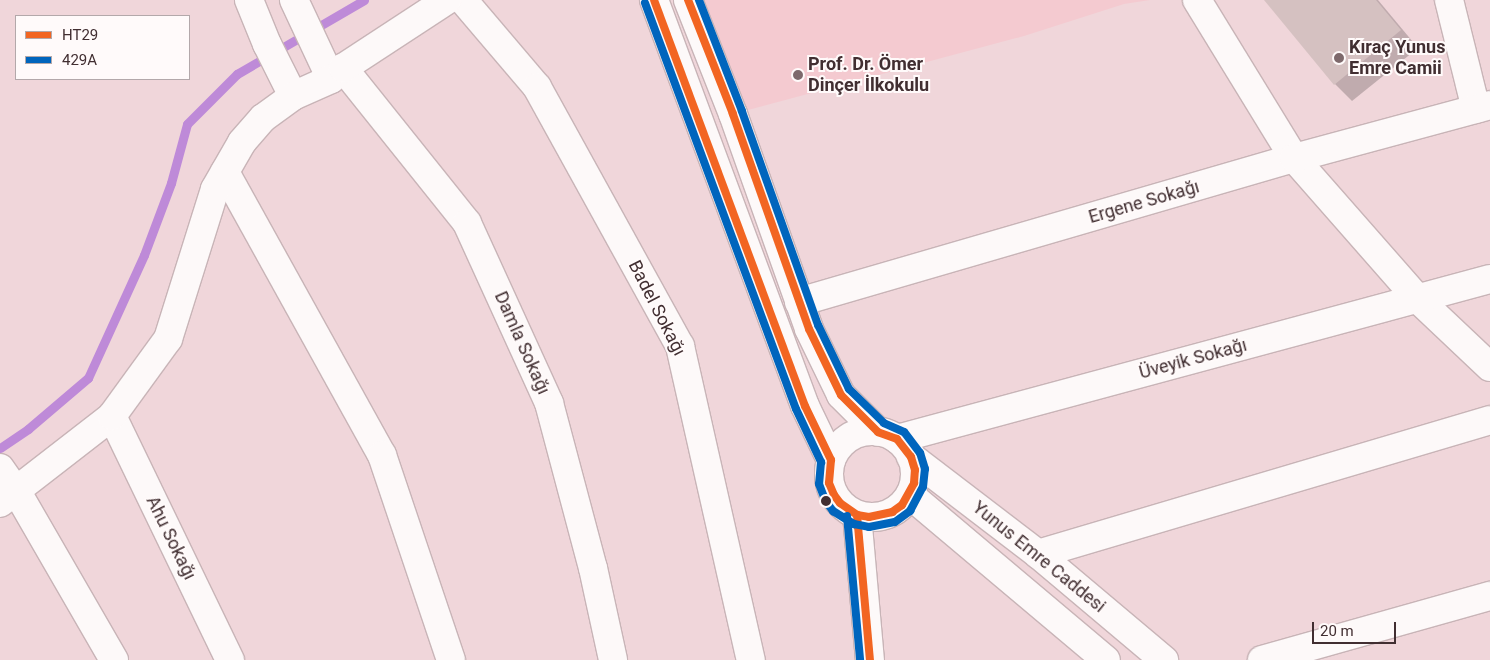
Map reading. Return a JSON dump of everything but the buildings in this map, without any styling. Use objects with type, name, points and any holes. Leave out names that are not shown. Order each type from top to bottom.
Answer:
[{"type":"street","points":[[249,0],[267,44],[290,90]]},
{"type":"street","points":[[114,660],[6,486],[112,416],[168,339],[215,189],[242,142],[263,118],[290,90],[332,70],[447,0]]},
{"type":"street","name":"Badel Sokağı","points":[[463,0],[537,87],[680,346],[751,660]]},
{"type":"street","points":[[654,0],[805,406],[831,460]]},
{"type":"street","name":"Yunus Emre Caddesi","points":[[688,0],[732,114],[809,329],[841,395],[895,443],[1038,554],[1164,660]]},
{"type":"street","points":[[1197,0],[1294,158],[1418,299],[1490,367]]},
{"type":"street","points":[[1450,0],[1483,107]]},
{"type":"street","name":"Damla Sokağı","points":[[298,10],[332,70],[467,223],[476,241],[549,403],[593,568],[613,660]]},
{"type":"street","name":"Ergene Sokağı","points":[[799,302],[1294,158],[1483,107]]},
{"type":"street","points":[[225,172],[382,455],[452,660]]},
{"type":"street","name":"Üveyik Sokağı","points":[[895,443],[1490,279]]},
{"type":"street","name":"Ahu Sokağı","points":[[112,416],[230,660]]},
{"type":"street","points":[[1038,554],[1490,420]]},
{"type":"street","points":[[863,432],[895,443],[915,470],[914,483],[910,495],[902,505],[892,512],[875,517],[857,515],[840,503],[834,494],[830,483],[831,460],[838,447],[850,437],[863,432]]},
{"type":"street","name":"Yunus Emre Caddesi","points":[[910,495],[1106,660]]},
{"type":"street","points":[[857,515],[870,660]]},
{"type":"street","points":[[1262,660],[1490,596]]},
{"type":"shaded area","name":"Prof. Dr. Ömer Dinçer İlkokulu","points":[[688,0],[1150,0],[1124,4],[1024,36],[733,114]]},
{"type":"waterway","points":[[0,448],[28,429],[88,378],[144,255],[171,183],[187,124],[237,74],[364,0]]},
{"type":"transit line","name":"HT29","points":[[654,0],[805,406],[831,460],[829,483],[834,495],[840,503],[857,515],[869,517],[892,512],[902,505],[914,483],[915,470],[911,457],[897,439],[878,432],[841,395],[809,329],[733,114],[688,0]]},
{"type":"transit line","name":"429A","points":[[645,3],[796,409],[821,462],[819,484],[825,500],[833,511],[854,524],[869,527],[895,522],[910,511],[923,487],[925,469],[920,453],[904,432],[884,423],[849,389],[818,325],[742,111],[699,0]]},
{"type":"transit line","name":"HT29","points":[[857,515],[870,660]]},
{"type":"transit line","name":"429A","points":[[847,516],[860,660]]},
{"type":"place","name":"Kıraç Yunus Emre Camii","points":[[1339,58]]},
{"type":"place","name":"Prof. Dr. Ömer Dinçer İlkokulu","points":[[798,75]]}]
